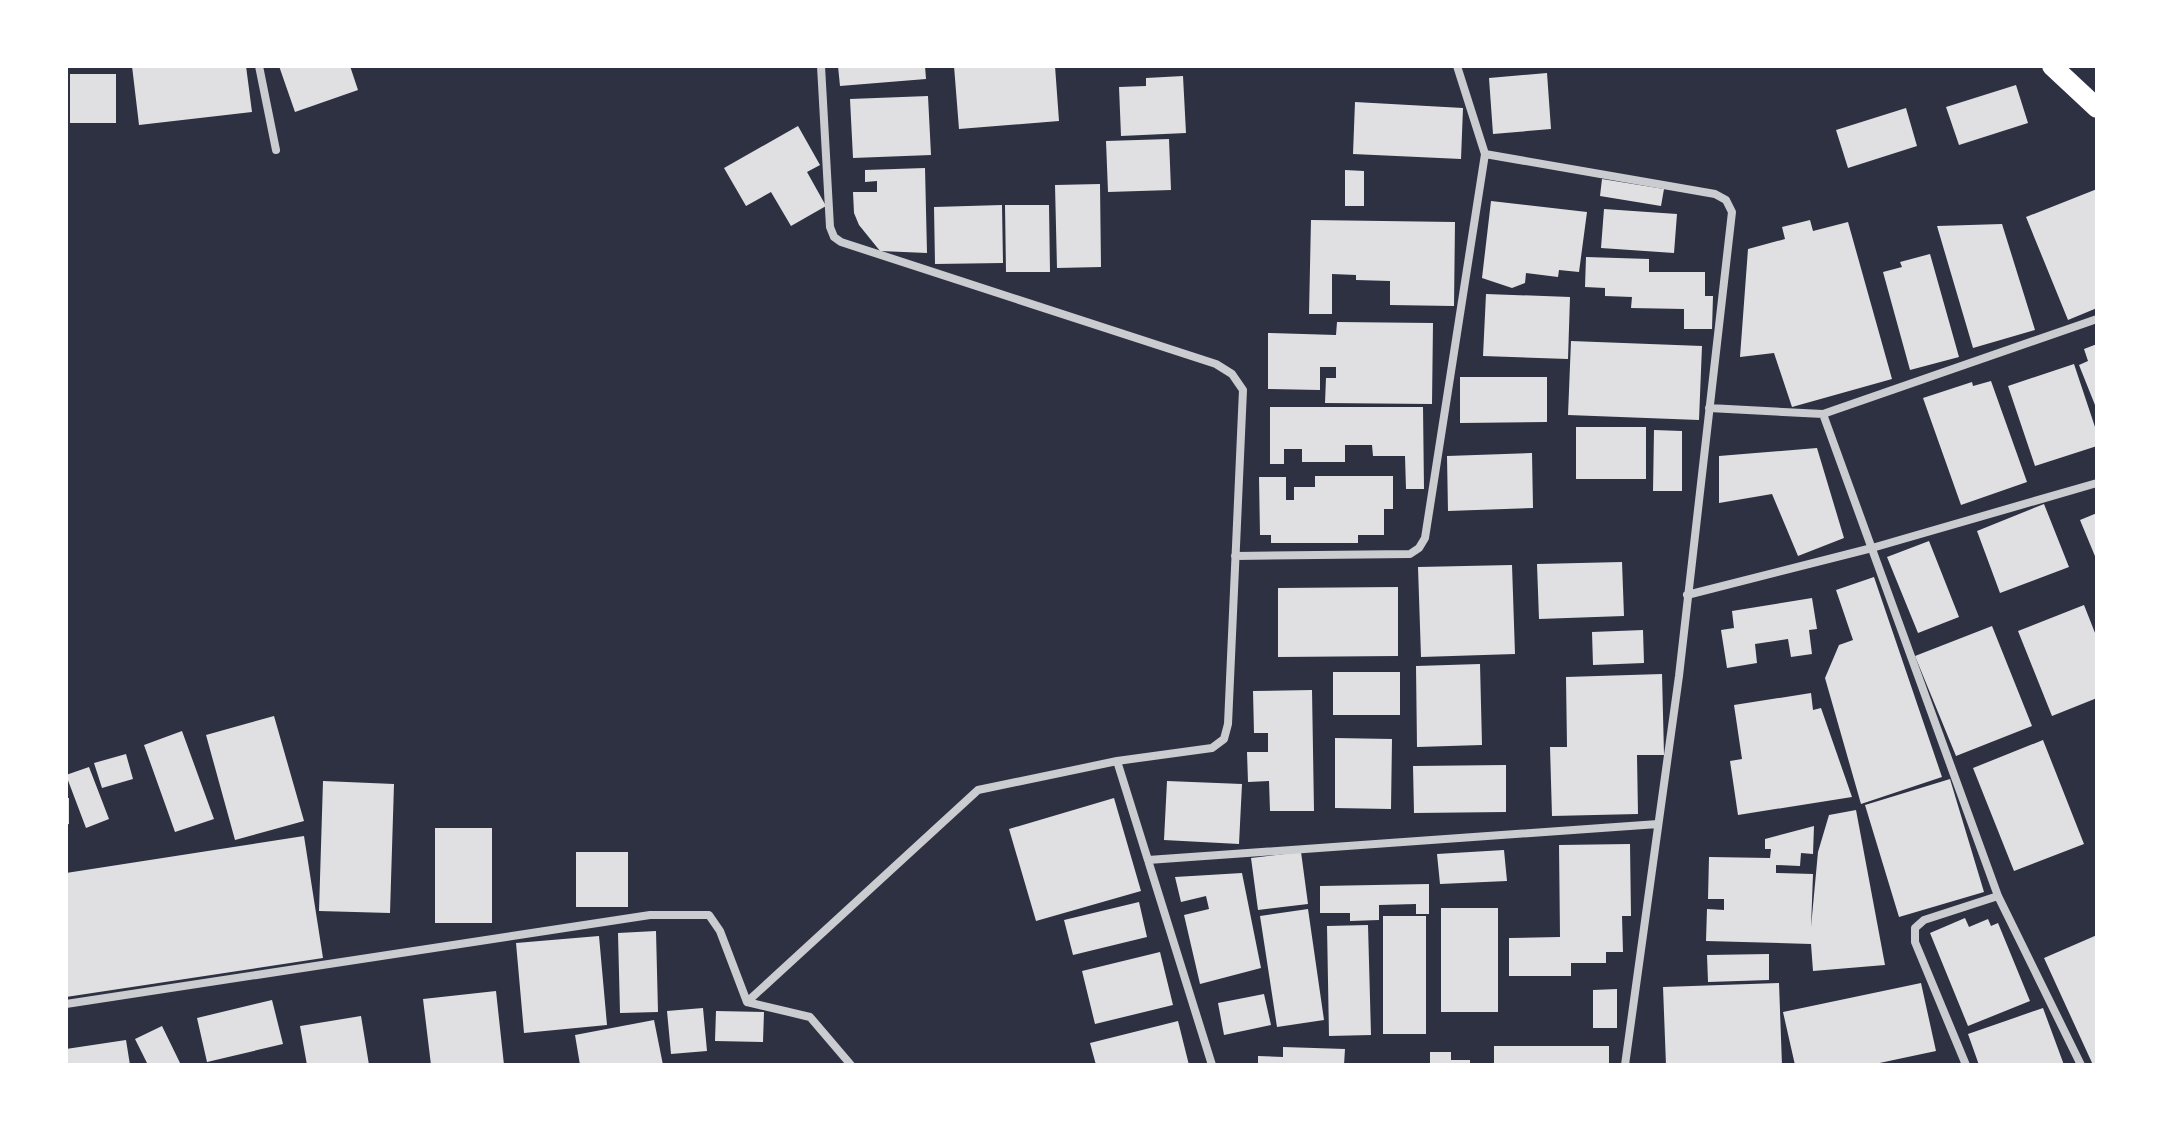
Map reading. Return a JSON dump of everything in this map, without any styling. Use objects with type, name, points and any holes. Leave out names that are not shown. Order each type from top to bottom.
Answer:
[{"type":"main road","points":[[2052,66],[2097,108]]},
{"type":"street","points":[[259,66],[276,150]]},
{"type":"street","points":[[747,1002],[978,790],[1117,761],[1212,748],[1224,739],[1228,724],[1243,390],[1232,374],[1216,364],[841,242],[834,237],[830,227],[821,66]]},
{"type":"street","points":[[1235,556],[1410,554],[1419,548],[1425,538],[1485,154],[1457,66]]},
{"type":"street","points":[[1485,154],[1715,194],[1726,200],[1732,212],[1679,676],[1625,1065]]},
{"type":"street","points":[[1709,408],[1823,414],[2097,319]]},
{"type":"street","points":[[1823,414],[1998,896],[2081,1065]]},
{"type":"street","points":[[1687,595],[1872,548],[2097,483]]},
{"type":"street","points":[[1117,761],[1212,1065]]},
{"type":"street","points":[[1148,860],[1658,824]]},
{"type":"street","points":[[1966,1065],[1915,942],[1915,928],[1924,920],[1998,896]]},
{"type":"street","points":[[66,1004],[650,915],[690,914],[709,915],[720,931],[747,1002]]},
{"type":"street","points":[[747,1002],[810,1017],[851,1065]]},
{"type":"building","points":[[132,66],[246,66],[252,112],[139,125]]},
{"type":"building","points":[[279,66],[350,66],[358,90],[295,112]]},
{"type":"building","points":[[838,66],[925,66],[926,79],[840,86]]},
{"type":"building","points":[[954,66],[1055,66],[1059,121],[959,129]]},
{"type":"building","points":[[1547,73],[1551,129],[1493,134],[1489,78]]},
{"type":"building","points":[[70,74],[116,74],[116,123],[70,123]]},
{"type":"building","points":[[1183,76],[1186,133],[1121,136],[1119,87],[1146,86],[1146,78]]},
{"type":"building","points":[[2016,85],[2028,123],[1959,145],[1946,107]]},
{"type":"building","points":[[928,96],[931,155],[853,158],[850,99]]},
{"type":"building","points":[[1355,102],[1463,108],[1461,159],[1353,154]]},
{"type":"building","points":[[1906,108],[1917,146],[1848,168],[1836,130]]},
{"type":"building","points":[[798,126],[820,165],[807,172],[826,206],[791,226],[771,192],[746,206],[724,168]]},
{"type":"building","points":[[1169,139],[1171,190],[1108,192],[1106,141]]},
{"type":"building","points":[[925,168],[927,253],[880,251],[859,225],[854,213],[853,192],[877,192],[877,181],[865,182],[865,170]]},
{"type":"building","points":[[1345,170],[1364,171],[1364,206],[1345,206]]},
{"type":"building","points":[[1602,179],[1664,189],[1661,206],[1600,196]]},
{"type":"building","points":[[1100,184],[1101,267],[1057,268],[1055,185]]},
{"type":"building","points":[[2097,189],[2097,308],[2068,320],[2026,217]]},
{"type":"building","points":[[1491,201],[1587,212],[1579,272],[1559,270],[1558,277],[1526,273],[1525,283],[1512,288],[1482,278]]},
{"type":"building","points":[[1002,205],[1003,263],[935,264],[934,207]]},
{"type":"building","points":[[1005,205],[1049,205],[1050,272],[1006,272]]},
{"type":"building","points":[[1604,209],[1677,214],[1674,253],[1601,248]]},
{"type":"building","points":[[1311,220],[1455,222],[1454,306],[1390,305],[1390,281],[1356,280],[1356,275],[1332,274],[1332,314],[1309,314]]},
{"type":"building","points":[[1810,220],[1813,231],[1848,222],[1892,379],[1792,407],[1774,353],[1740,357],[1748,249],[1785,239],[1782,227]]},
{"type":"building","points":[[2002,224],[2035,330],[1973,348],[1937,226]]},
{"type":"building","points":[[1930,254],[1959,357],[1910,370],[1883,272],[1902,267],[1900,262]]},
{"type":"building","points":[[1586,257],[1649,259],[1649,272],[1705,272],[1705,296],[1713,296],[1712,329],[1684,329],[1684,309],[1631,308],[1632,297],[1605,296],[1605,288],[1585,287]]},
{"type":"building","points":[[1486,294],[1570,297],[1568,359],[1483,356]]},
{"type":"building","points":[[1337,322],[1433,323],[1432,404],[1325,403],[1326,378],[1336,378],[1336,367],[1320,367],[1320,390],[1268,389],[1268,333],[1336,335]]},
{"type":"building","points":[[1571,341],[1702,346],[1699,420],[1568,415]]},
{"type":"building","points":[[2097,344],[2097,410],[2079,365],[2088,361],[2084,349]]},
{"type":"building","points":[[2074,364],[2097,433],[2097,446],[2035,466],[2008,386]]},
{"type":"building","points":[[1460,377],[1547,377],[1547,422],[1460,423]]},
{"type":"building","points":[[1991,381],[2027,482],[1961,505],[1923,398],[1972,382],[1973,386]]},
{"type":"building","points":[[1270,407],[1423,407],[1424,489],[1406,489],[1405,456],[1373,456],[1372,445],[1345,445],[1345,462],[1302,462],[1302,449],[1284,449],[1284,464],[1270,464]]},
{"type":"building","points":[[1576,427],[1646,427],[1646,479],[1576,479]]},
{"type":"building","points":[[1654,430],[1682,431],[1682,491],[1653,491]]},
{"type":"building","points":[[1817,448],[1844,538],[1798,556],[1772,494],[1719,503],[1719,456]]},
{"type":"building","points":[[1532,453],[1533,508],[1448,511],[1447,456]]},
{"type":"building","points":[[1315,476],[1393,476],[1393,509],[1384,509],[1384,535],[1358,535],[1358,543],[1271,543],[1271,535],[1260,535],[1259,477],[1286,477],[1286,500],[1294,500],[1294,487],[1315,487]]},
{"type":"building","points":[[2044,504],[2069,567],[2000,593],[1977,531]]},
{"type":"building","points":[[2097,513],[2097,561],[2080,520]]},
{"type":"building","points":[[1929,541],[1959,617],[1918,633],[1887,557]]},
{"type":"building","points":[[1622,562],[1624,616],[1539,619],[1537,564]]},
{"type":"building","points":[[1512,565],[1515,654],[1421,657],[1418,567]]},
{"type":"building","points":[[1874,577],[1942,777],[1861,804],[1825,678],[1839,645],[1853,640],[1836,590]]},
{"type":"building","points":[[1398,587],[1398,656],[1278,657],[1278,588]]},
{"type":"building","points":[[1812,598],[1817,629],[1809,630],[1812,654],[1791,657],[1788,639],[1755,644],[1757,663],[1727,668],[1721,630],[1734,628],[1732,611]]},
{"type":"building","points":[[2084,605],[2097,638],[2097,698],[2052,716],[2018,631]]},
{"type":"building","points":[[1992,626],[2032,726],[1956,756],[1915,656]]},
{"type":"building","points":[[1643,630],[1644,663],[1593,665],[1592,632]]},
{"type":"building","points":[[1480,664],[1482,745],[1417,747],[1416,666]]},
{"type":"building","points":[[1333,672],[1400,672],[1400,715],[1333,715]]},
{"type":"building","points":[[1662,674],[1664,755],[1637,755],[1638,814],[1552,816],[1550,747],[1567,747],[1566,677]]},
{"type":"building","points":[[1312,690],[1314,811],[1270,811],[1269,781],[1248,782],[1247,752],[1268,752],[1268,733],[1254,733],[1253,691]]},
{"type":"building","points":[[1811,693],[1813,710],[1821,708],[1852,797],[1738,815],[1730,761],[1742,759],[1734,705]]},
{"type":"building","points":[[274,716],[304,821],[235,840],[206,735]]},
{"type":"building","points":[[182,731],[214,819],[175,832],[144,745]]},
{"type":"building","points":[[1335,738],[1392,739],[1391,809],[1335,808]]},
{"type":"building","points":[[2043,740],[2084,844],[2014,871],[1973,768]]},
{"type":"building","points":[[126,754],[133,779],[102,788],[94,763]]},
{"type":"building","points":[[1506,765],[1506,812],[1414,813],[1413,766]]},
{"type":"building","points":[[89,767],[109,819],[86,828],[66,775]]},
{"type":"building","points":[[1950,779],[1984,892],[1899,917],[1865,805]]},
{"type":"building","points":[[323,781],[394,784],[390,913],[319,911]]},
{"type":"building","points":[[1167,781],[1242,784],[1239,844],[1164,840]]},
{"type":"building","points":[[66,798],[69,798],[69,824],[66,825]]},
{"type":"building","points":[[1114,798],[1141,891],[1036,921],[1009,829]]},
{"type":"building","points":[[1856,810],[1885,965],[1813,971],[1811,944],[1706,941],[1707,909],[1724,910],[1724,899],[1708,899],[1709,857],[1770,858],[1771,849],[1765,849],[1765,839],[1814,826],[1813,854],[1801,853],[1800,866],[1776,865],[1776,873],[1813,874],[1811,927],[1818,852],[1829,815]]},
{"type":"building","points":[[435,828],[492,828],[492,923],[435,923]]},
{"type":"building","points":[[304,836],[323,958],[66,997],[66,873]]},
{"type":"building","points":[[1630,844],[1631,916],[1622,916],[1623,952],[1606,952],[1606,963],[1571,963],[1571,976],[1509,976],[1509,938],[1560,937],[1559,845]]},
{"type":"building","points":[[1504,850],[1507,881],[1440,884],[1437,854]]},
{"type":"building","points":[[576,852],[628,852],[628,907],[576,907]]},
{"type":"building","points":[[1301,852],[1308,904],[1258,910],[1251,858]]},
{"type":"building","points":[[1242,873],[1261,968],[1200,984],[1184,915],[1209,909],[1206,896],[1181,902],[1175,877]]},
{"type":"building","points":[[1429,884],[1429,914],[1416,914],[1416,904],[1379,905],[1379,920],[1350,921],[1350,913],[1320,913],[1320,886]]},
{"type":"building","points":[[1139,902],[1147,937],[1073,955],[1064,920]]},
{"type":"building","points":[[1441,908],[1498,908],[1498,1012],[1441,1012]]},
{"type":"building","points":[[1308,909],[1324,1020],[1277,1027],[1260,916]]},
{"type":"building","points":[[1383,916],[1426,916],[1426,1034],[1383,1034]]},
{"type":"building","points":[[1965,918],[1969,927],[1988,919],[1991,926],[1998,923],[2030,1001],[1968,1026],[1930,933]]},
{"type":"building","points":[[1368,925],[1371,1035],[1329,1036],[1327,926]]},
{"type":"building","points":[[656,931],[658,1012],[620,1013],[618,933]]},
{"type":"building","points":[[2097,935],[2097,1065],[2093,1065],[2044,958]]},
{"type":"building","points":[[599,936],[607,1025],[524,1033],[516,943]]},
{"type":"building","points":[[1160,952],[1173,1005],[1095,1024],[1082,971]]},
{"type":"building","points":[[1769,954],[1769,980],[1708,982],[1707,955]]},
{"type":"building","points":[[1779,983],[1782,1065],[1666,1065],[1663,987]]},
{"type":"building","points":[[1921,983],[1936,1051],[1870,1065],[1795,1065],[1783,1012]]},
{"type":"building","points":[[1617,989],[1617,1028],[1593,1028],[1593,990]]},
{"type":"building","points":[[496,991],[504,1065],[431,1065],[423,999]]},
{"type":"building","points":[[1264,994],[1271,1025],[1224,1035],[1218,1003]]},
{"type":"building","points":[[272,1000],[283,1044],[207,1062],[197,1018]]},
{"type":"building","points":[[703,1008],[707,1051],[671,1054],[667,1011]]},
{"type":"building","points":[[2043,1008],[2064,1065],[1979,1065],[1968,1034]]},
{"type":"building","points":[[716,1011],[764,1012],[763,1042],[715,1041]]},
{"type":"building","points":[[361,1016],[369,1065],[307,1065],[300,1026]]},
{"type":"building","points":[[654,1020],[663,1065],[580,1065],[575,1035]]},
{"type":"building","points":[[1178,1021],[1189,1065],[1096,1065],[1090,1043]]},
{"type":"building","points":[[162,1026],[181,1065],[148,1065],[135,1039]]},
{"type":"building","points":[[126,1040],[130,1065],[66,1065],[66,1049]]},
{"type":"building","points":[[1494,1046],[1609,1046],[1609,1065],[1494,1065]]},
{"type":"building","points":[[1283,1047],[1345,1049],[1344,1065],[1258,1065],[1258,1056],[1283,1057]]},
{"type":"building","points":[[1430,1052],[1451,1052],[1451,1060],[1470,1060],[1470,1065],[1430,1065]]}]
